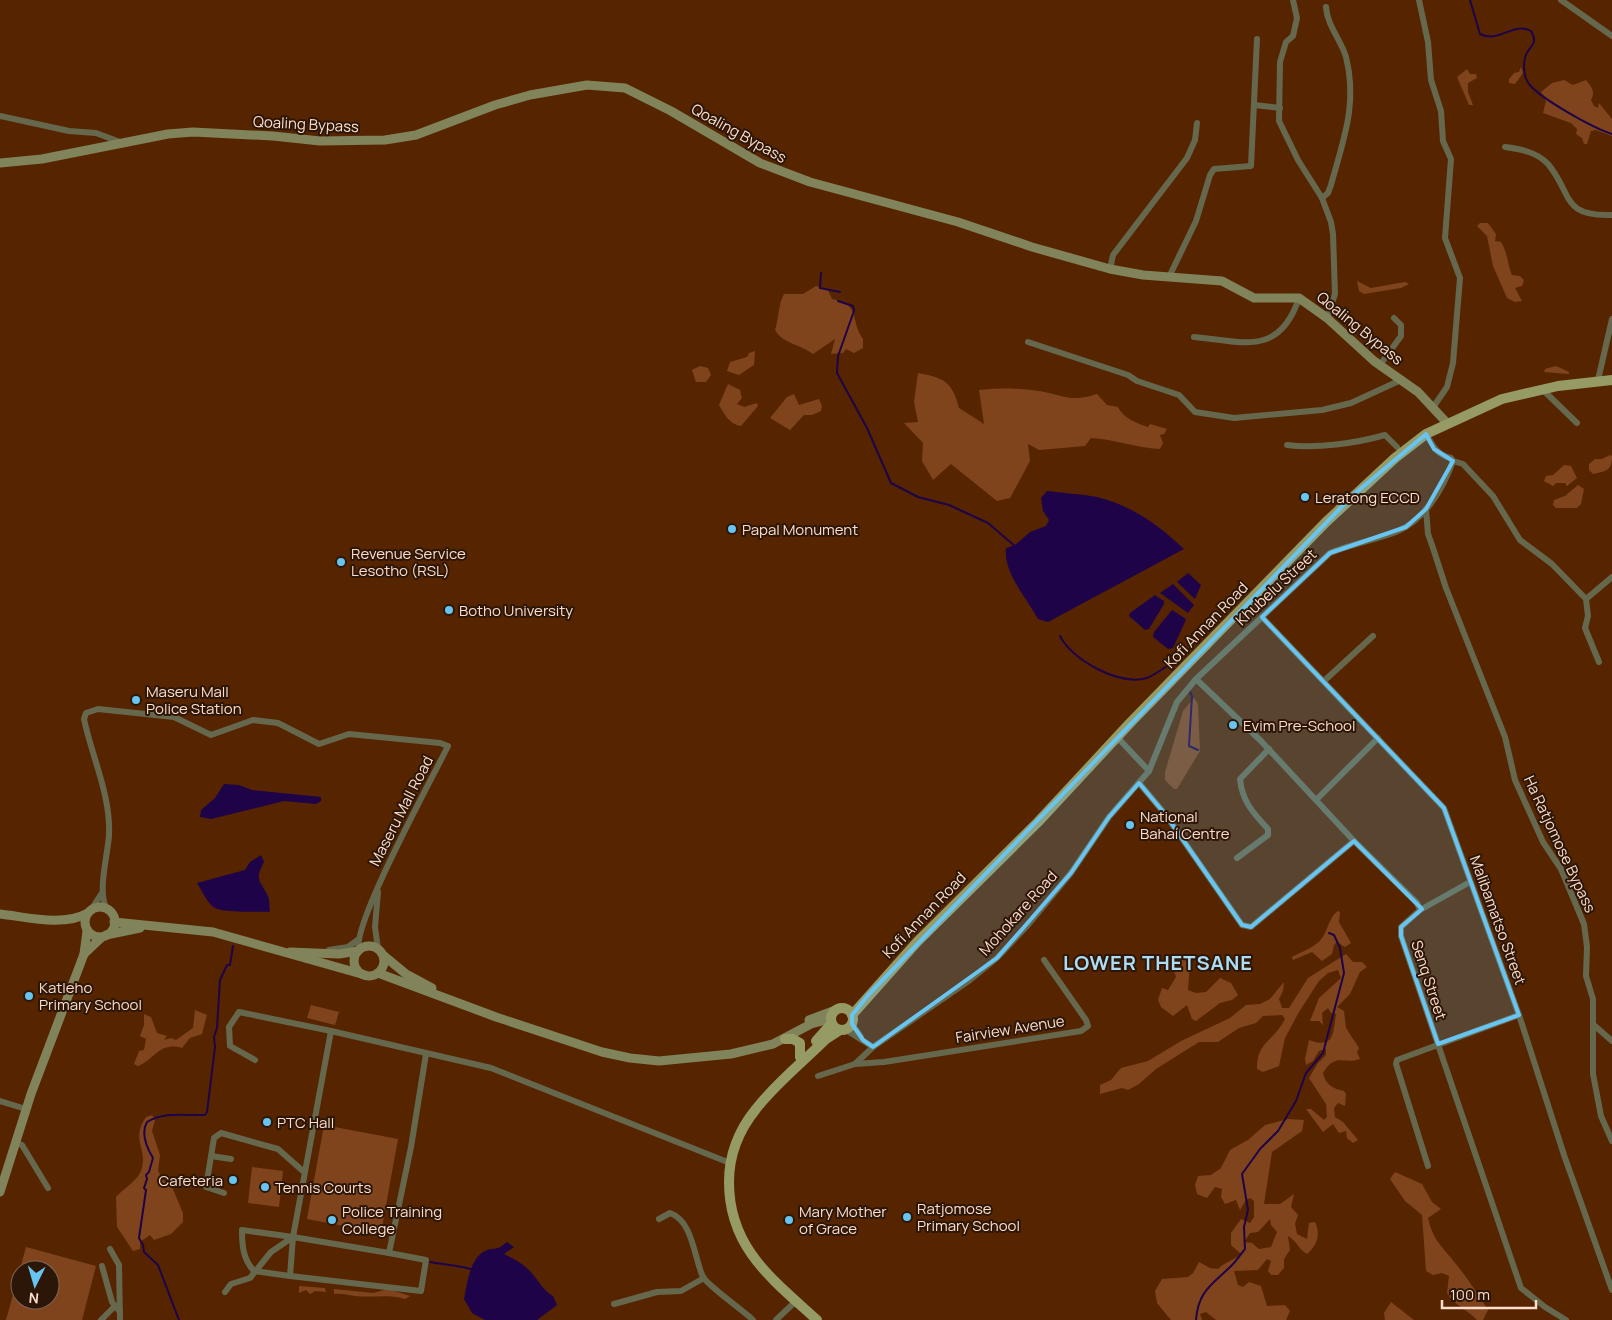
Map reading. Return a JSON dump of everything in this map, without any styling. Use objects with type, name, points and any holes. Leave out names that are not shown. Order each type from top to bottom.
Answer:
[{"type":"main road","name":"Qoaling Bypass","points":[[0,163],[42,159],[168,134],[193,132],[273,136],[320,141],[385,140],[416,135],[495,105],[530,95],[587,85],[605,84],[625,88],[647,98],[754,160],[781,172],[958,222],[1041,250],[1110,269],[1143,275],[1222,281],[1254,298],[1299,298],[1327,318],[1380,365],[1434,406],[1447,423]]},
{"type":"main road","name":"Kofi Annan Road","points":[[817,1320],[757,1262],[737,1231],[729,1200],[730,1163],[739,1135],[748,1120],[781,1082],[800,1056],[878,984],[1038,822],[1117,737],[1353,495],[1426,434],[1502,399],[1542,389],[1598,380],[1612,380]]},
{"type":"main road","points":[[0,914],[65,920],[76,919],[100,908],[108,910],[114,922],[112,930],[84,954]]},
{"type":"main road","points":[[0,1192],[26,1109],[84,954],[87,930],[85,923],[89,912]]},
{"type":"main road","points":[[65,920],[87,930],[94,936],[103,936],[150,926]]},
{"type":"main road","points":[[114,922],[212,932],[365,975],[378,973],[486,1014],[602,1052],[630,1058],[659,1061],[731,1054],[785,1039],[811,1024],[841,1020]]},
{"type":"main road","points":[[268,949],[344,954],[359,951],[368,946],[380,952],[413,979],[486,1014]]},
{"type":"main road","points":[[359,951],[354,959],[355,965],[365,975]]},
{"type":"main road","points":[[378,973],[383,966],[380,952]]},
{"type":"main road","points":[[718,1054],[772,1039],[813,1018],[841,1020]]},
{"type":"main road","name":"Kofi Annan Road","points":[[781,1082],[826,1040],[841,1020]]},
{"type":"main road","points":[[785,1039],[793,1039],[800,1043],[800,1056]]},
{"type":"street","points":[[1293,0],[1297,18],[1293,36],[1286,42],[1281,52],[1279,121],[1298,160],[1327,208],[1333,234],[1335,294],[1327,318]]},
{"type":"street","points":[[1419,0],[1428,42],[1431,80],[1441,111],[1444,141],[1451,159],[1445,238],[1460,278],[1453,363],[1447,387],[1434,406]]},
{"type":"street","points":[[1561,0],[1612,36]]},
{"type":"street","points":[[1322,198],[1328,193],[1331,185],[1351,107],[1346,59],[1336,33],[1328,19],[1326,7]]},
{"type":"street","points":[[1169,276],[1196,221],[1210,175],[1214,169],[1251,166],[1257,39]]},
{"type":"street","points":[[1254,105],[1280,108]]},
{"type":"street","points":[[0,116],[70,131],[96,133],[123,144]]},
{"type":"street","points":[[1110,269],[1113,255],[1187,158],[1194,140],[1197,123]]},
{"type":"street","points":[[1505,147],[1528,150],[1547,163],[1568,200],[1576,209],[1588,215],[1612,215]]},
{"type":"street","points":[[1194,337],[1246,344],[1259,342],[1287,323],[1299,298]]},
{"type":"street","points":[[1380,365],[1401,336],[1401,325],[1394,318]]},
{"type":"street","points":[[1598,380],[1612,318]]},
{"type":"street","points":[[1028,342],[1128,375],[1137,381],[1180,395],[1195,412],[1211,416],[1250,418],[1322,410],[1352,403],[1402,380]]},
{"type":"street","points":[[1542,389],[1577,423]]},
{"type":"street","points":[[1426,434],[1434,449],[1443,457],[1451,458],[1453,461],[1463,464],[1493,496],[1520,540],[1552,564],[1586,599],[1588,616],[1585,628],[1599,662]]},
{"type":"street","points":[[1287,445],[1306,448],[1372,439],[1385,435],[1397,447]]},
{"type":"street","name":"Khubelu Street","points":[[1149,770],[1177,702],[1196,679],[1330,554],[1406,527],[1426,509],[1441,487],[1453,461]]},
{"type":"street","name":"Ha Ratjomose Bypass","points":[[1426,509],[1428,534],[1446,588],[1505,737],[1515,780],[1543,842],[1561,870],[1584,924],[1587,947],[1586,976],[1593,999],[1593,1074],[1601,1116],[1612,1141]]},
{"type":"street","points":[[1586,599],[1612,577]]},
{"type":"street","name":"Malibamatso Street","points":[[1262,617],[1444,808],[1519,1015],[1564,1155],[1612,1290]]},
{"type":"street","points":[[1324,681],[1373,636]]},
{"type":"street","points":[[1196,679],[1269,749],[1354,841],[1384,869],[1420,910]]},
{"type":"street","name":"Maseru Mall Road","points":[[108,910],[104,902],[103,892],[109,834],[108,815],[84,719],[86,713],[98,709],[174,717],[211,735],[253,720],[278,724],[319,744],[349,734],[358,734],[431,741],[448,746],[382,879],[359,939],[359,951]]},
{"type":"street","points":[[1117,737],[1149,770]]},
{"type":"street","points":[[1316,800],[1378,738]]},
{"type":"street","points":[[1237,858],[1268,835],[1268,829],[1250,810],[1242,794],[1240,779],[1269,749]]},
{"type":"street","name":"Mohokare Road","points":[[855,1064],[873,1047],[970,980],[997,958],[1028,926],[1072,872],[1109,817],[1149,770]]},
{"type":"street","points":[[1138,784],[1165,814],[1242,925],[1251,927],[1354,841]]},
{"type":"street","name":"Maseru Mall Road","points":[[380,952],[375,920],[382,879]]},
{"type":"street","name":"Senq Street","points":[[1470,882],[1420,910],[1401,927],[1401,936],[1521,1288],[1545,1307],[1566,1320]]},
{"type":"street","name":"Maseru Mall Road","points":[[89,912],[103,892]]},
{"type":"street","points":[[319,953],[348,947],[359,939]]},
{"type":"street","name":"Fairview Avenue","points":[[855,1064],[884,1062],[1081,1030],[1088,1026],[1086,1020],[1044,960]]},
{"type":"street","points":[[255,1060],[230,1046],[229,1027],[239,1012],[491,1068],[730,1163]]},
{"type":"street","points":[[1428,1166],[1396,1064],[1397,1060],[1402,1056],[1519,1015]]},
{"type":"street","points":[[841,1020],[873,1047]]},
{"type":"street","points":[[1594,1026],[1612,1041]]},
{"type":"street","points":[[290,1276],[293,1237],[331,1031]]},
{"type":"street","points":[[389,1253],[411,1147],[426,1054]]},
{"type":"street","points":[[818,1076],[855,1064]]},
{"type":"street","points":[[0,1101],[26,1109]]},
{"type":"street","points":[[224,1193],[206,1187],[214,1138],[221,1133],[278,1149],[304,1172]]},
{"type":"street","points":[[16,1143],[22,1145],[48,1188]]},
{"type":"street","points":[[211,1156],[231,1159]]},
{"type":"street","points":[[659,1219],[670,1213],[675,1215],[686,1228],[704,1278],[753,1320]]},
{"type":"street","points":[[242,1230],[293,1237],[426,1260],[421,1291],[254,1271],[246,1262],[242,1246],[242,1230]]},
{"type":"street","points":[[225,1292],[231,1284],[245,1281],[271,1252],[293,1237]]},
{"type":"street","points":[[110,1249],[119,1265],[120,1320]]},
{"type":"street","points":[[102,1266],[114,1307],[120,1312]]},
{"type":"street","points":[[614,1304],[657,1292],[681,1291],[704,1278]]},
{"type":"street","points":[[776,1320],[796,1301]]},
{"type":"street","points":[[101,1320],[114,1307]]},
{"type":"highlighted area","points":[[1426,434],[1434,449],[1453,461],[1426,509],[1406,527],[1330,553],[1262,617],[1444,808],[1519,1015],[1438,1044],[1401,936],[1401,927],[1422,909],[1354,841],[1251,927],[1242,925],[1165,814],[1139,783],[1109,817],[1071,873],[997,958],[873,1047],[863,1040],[852,1024],[852,1015],[869,994],[1353,495]]},
{"type":"shaded area","points":[[1521,67],[1523,73],[1515,84],[1509,83],[1509,79],[1514,73],[1519,72]]},
{"type":"shaded area","points":[[1467,69],[1470,74],[1476,74],[1477,78],[1468,83],[1468,92],[1473,105],[1469,105],[1457,77]]},
{"type":"shaded area","points":[[1564,80],[1573,85],[1586,80],[1592,89],[1591,100],[1594,106],[1598,108],[1599,103],[1612,119],[1612,136],[1596,130],[1591,131],[1587,144],[1584,144],[1582,138],[1576,134],[1577,129],[1571,123],[1543,113],[1546,101],[1541,92],[1552,83]]},
{"type":"shaded area","points":[[1480,223],[1488,223],[1496,234],[1495,241],[1501,242],[1512,275],[1520,276],[1524,280],[1522,286],[1515,288],[1522,301],[1515,302],[1507,298],[1493,266],[1487,236],[1477,226]]},
{"type":"shaded area","points":[[1357,281],[1371,288],[1405,282],[1409,284],[1401,288],[1364,294],[1359,291]]},
{"type":"shaded area","points":[[816,286],[828,290],[832,299],[848,305],[854,314],[856,325],[863,339],[863,348],[854,353],[846,349],[843,353],[831,354],[835,339],[813,354],[778,335],[775,330],[784,294],[803,294]]},
{"type":"shaded area","points":[[755,351],[754,365],[739,375],[727,371],[730,362],[747,357],[749,353]]},
{"type":"shaded area","points":[[700,366],[708,368],[711,375],[706,382],[696,382],[692,370]]},
{"type":"shaded area","points":[[1556,366],[1569,372],[1569,374],[1544,372],[1545,369]]},
{"type":"shaded area","points":[[918,373],[946,382],[953,392],[959,408],[984,424],[979,390],[1024,389],[1073,398],[1097,394],[1107,405],[1118,407],[1123,414],[1135,422],[1148,427],[1150,424],[1167,429],[1164,434],[1160,435],[1163,443],[1160,449],[1091,438],[1085,446],[1039,450],[1028,444],[1030,461],[1010,498],[997,501],[951,464],[933,480],[922,461],[923,443],[904,423],[918,422],[914,402]]},
{"type":"shaded area","points":[[728,384],[740,390],[742,398],[737,404],[744,407],[757,403],[758,406],[741,426],[730,421],[719,405]]},
{"type":"shaded area","points":[[794,394],[799,405],[819,399],[822,406],[821,411],[812,415],[804,415],[790,430],[770,418],[787,397]]},
{"type":"shaded area","points":[[1610,455],[1612,456],[1612,461],[1607,470],[1593,474],[1589,470],[1589,464],[1595,459],[1602,459]]},
{"type":"shaded area","points":[[1564,465],[1571,466],[1577,478],[1567,486],[1565,483],[1556,483],[1553,486],[1544,481],[1546,476],[1553,475]]},
{"type":"shaded area","points":[[1578,485],[1584,489],[1581,504],[1577,508],[1556,508],[1553,505],[1554,500],[1565,496]]},
{"type":"shaded area","points":[[1047,491],[1097,497],[1122,505],[1144,517],[1184,549],[1048,622],[1038,619],[1012,576],[1008,567],[1006,548],[1015,545],[1030,532],[1046,526],[1049,520],[1043,511],[1041,498]]},
{"type":"shaded area","points":[[1188,573],[1201,585],[1195,599],[1177,582]]},
{"type":"shaded area","points":[[1173,584],[1194,605],[1188,613],[1160,593]]},
{"type":"shaded area","points":[[1155,595],[1164,601],[1164,604],[1149,629],[1145,630],[1129,616],[1130,613]]},
{"type":"shaded area","points":[[1172,610],[1186,619],[1173,648],[1168,649],[1153,637],[1154,632]]},
{"type":"shaded area","points":[[1194,698],[1198,704],[1200,751],[1177,789],[1174,789],[1165,780],[1165,772],[1183,711]]},
{"type":"shaded area","points":[[224,784],[239,785],[252,790],[321,797],[321,801],[316,804],[284,801],[211,819],[200,817],[201,810],[215,798]]},
{"type":"shaded area","points":[[261,855],[264,862],[259,873],[259,880],[269,898],[270,912],[231,911],[217,909],[212,906],[197,883],[245,870],[250,862]]},
{"type":"shaded area","points":[[1338,911],[1340,912],[1339,922],[1351,943],[1345,947],[1337,942],[1334,945],[1332,954],[1322,961],[1312,952],[1293,960],[1292,957],[1312,947],[1319,941],[1324,935],[1332,917]]},
{"type":"shaded area","points":[[1346,954],[1353,962],[1362,962],[1367,967],[1360,972],[1350,994],[1337,1007],[1344,1011],[1346,1028],[1359,1048],[1357,1052],[1360,1059],[1336,1061],[1323,1073],[1330,1085],[1344,1091],[1346,1094],[1345,1106],[1338,1103],[1334,1108],[1335,1117],[1343,1122],[1358,1140],[1353,1143],[1347,1138],[1346,1131],[1339,1133],[1333,1124],[1323,1132],[1306,1109],[1311,1109],[1324,1120],[1327,1117],[1326,1104],[1309,1078],[1318,1063],[1326,1055],[1326,1049],[1319,1051],[1313,1061],[1306,1065],[1305,1059],[1309,1040],[1324,1043],[1331,1038],[1333,1033],[1336,1014],[1331,1013],[1328,1008],[1322,1013],[1323,1025],[1319,1021],[1310,1021],[1319,998],[1341,978],[1338,970],[1328,973],[1319,981],[1299,1012],[1285,1038],[1279,1066],[1263,1072],[1257,1069],[1263,1047],[1285,1019],[1282,1015],[1263,1016],[1256,1023],[1239,1028],[1218,1042],[1199,1042],[1156,1069],[1139,1084],[1128,1090],[1122,1088],[1100,1094],[1100,1085],[1111,1080],[1121,1068],[1148,1061],[1181,1041],[1230,1018],[1246,1005],[1260,1004],[1270,999],[1284,982],[1283,991],[1279,999],[1282,1008],[1289,1008],[1308,978]]},
{"type":"shaded area","points":[[1186,955],[1190,962],[1188,990],[1196,993],[1206,992],[1220,978],[1231,983],[1238,995],[1232,1000],[1220,1003],[1196,1021],[1192,1019],[1187,1005],[1173,1016],[1161,1007],[1158,1000],[1162,988],[1168,990],[1176,977],[1172,960],[1173,956]]},
{"type":"shaded area","points":[[311,1005],[339,1012],[335,1025],[307,1018]]},
{"type":"shaded area","points":[[195,1010],[207,1015],[202,1034],[190,1038],[182,1048],[168,1047],[138,1066],[134,1064],[139,1051],[144,1050],[146,1039],[140,1036],[144,1025],[144,1014],[151,1017],[157,1033],[167,1036],[164,1040],[171,1038],[176,1040],[193,1028]]},
{"type":"shaded area","points":[[152,1115],[155,1120],[152,1131],[160,1155],[158,1171],[163,1180],[172,1187],[183,1213],[183,1222],[171,1234],[154,1240],[150,1235],[140,1242],[140,1249],[133,1251],[117,1227],[116,1197],[133,1182],[141,1171],[143,1157],[139,1139],[140,1132],[146,1117]]},
{"type":"shaded area","points":[[1288,1119],[1304,1120],[1302,1131],[1272,1152],[1264,1204],[1280,1204],[1294,1194],[1291,1207],[1298,1215],[1295,1224],[1297,1234],[1307,1239],[1309,1223],[1315,1222],[1318,1231],[1317,1240],[1307,1254],[1288,1236],[1290,1250],[1284,1259],[1284,1268],[1278,1275],[1271,1275],[1268,1271],[1271,1261],[1267,1259],[1258,1270],[1234,1271],[1238,1285],[1243,1287],[1249,1282],[1261,1286],[1267,1306],[1285,1305],[1290,1311],[1286,1320],[1216,1320],[1206,1312],[1200,1314],[1202,1320],[1171,1320],[1157,1303],[1155,1291],[1162,1279],[1188,1277],[1193,1273],[1199,1262],[1210,1268],[1218,1269],[1241,1254],[1231,1245],[1231,1233],[1241,1219],[1250,1223],[1254,1217],[1254,1201],[1250,1198],[1246,1200],[1240,1210],[1236,1200],[1225,1204],[1221,1197],[1222,1189],[1215,1187],[1207,1198],[1197,1194],[1195,1185],[1198,1176],[1211,1175],[1221,1168],[1230,1150],[1248,1140],[1265,1125]],"holes":[[[1270,1219],[1271,1225],[1277,1232],[1271,1247],[1259,1249],[1252,1243],[1244,1242],[1250,1233],[1258,1232]]]},
{"type":"shaded area","points":[[324,1125],[398,1139],[381,1233],[307,1219]]},
{"type":"shaded area","name":"Tennis Courts","points":[[252,1167],[283,1171],[279,1207],[248,1203]]},
{"type":"shaded area","points":[[1395,1172],[1422,1184],[1432,1202],[1441,1209],[1428,1218],[1430,1226],[1439,1243],[1465,1275],[1488,1310],[1483,1320],[1477,1320],[1450,1297],[1447,1293],[1449,1276],[1442,1273],[1433,1275],[1426,1271],[1422,1215],[1405,1201],[1390,1179]]},
{"type":"shaded area","points":[[507,1242],[514,1247],[504,1254],[528,1269],[545,1290],[553,1296],[557,1305],[537,1320],[485,1320],[472,1313],[464,1299],[470,1272],[476,1259],[485,1251],[497,1248]]},
{"type":"shaded area","points":[[26,1247],[96,1266],[82,1320],[6,1320],[10,1305],[10,1310],[60,1310],[60,1260],[22,1260]]},
{"type":"shaded area","points":[[299,1286],[325,1288],[326,1292],[315,1291],[310,1294],[306,1290],[299,1293]]},
{"type":"shaded area","points":[[334,1289],[373,1293],[388,1289],[410,1296],[405,1299],[355,1296],[334,1294]]},
{"type":"shaded area","points":[[1391,1302],[1414,1320],[1385,1320],[1384,1313]]},
{"type":"waterway","points":[[1470,0],[1480,34],[1493,36],[1518,29],[1531,31],[1534,43],[1526,54],[1524,68],[1527,81],[1535,90],[1568,112],[1612,134]]},
{"type":"waterway","points":[[821,273],[820,288],[840,292]]},
{"type":"waterway","points":[[838,301],[853,306],[854,311],[838,356],[837,373],[867,428],[891,483],[918,497],[949,505],[988,523],[1016,547]]},
{"type":"waterway","points":[[1060,636],[1066,645],[1085,662],[1110,675],[1123,678],[1147,678],[1167,666]]},
{"type":"waterway","points":[[1189,690],[1192,696],[1189,746],[1198,750]]},
{"type":"waterway","points":[[1196,1320],[1199,1302],[1206,1290],[1233,1264],[1245,1249],[1244,1227],[1248,1210],[1242,1174],[1260,1149],[1278,1131],[1296,1101],[1306,1073],[1323,1053],[1344,973],[1340,948],[1334,935],[1329,933]]},
{"type":"waterway","points":[[179,1320],[158,1265],[144,1252],[139,1238],[146,1190],[144,1188],[147,1179],[146,1175],[149,1172],[153,1158],[147,1145],[144,1131],[147,1122],[161,1116],[205,1115],[207,1112],[215,1047],[214,1037],[217,1028],[220,980],[227,965],[230,965],[233,946]]},
{"type":"waterway","points":[[430,1262],[474,1270]]},
{"type":"place","name":"Leratong ECCD","points":[[1305,497]]},
{"type":"place","name":"Papal Monument","points":[[732,529]]},
{"type":"place","name":"Revenue Service Lesotho (RSL)","points":[[341,562]]},
{"type":"place","name":"Botho University","points":[[449,610]]},
{"type":"place","name":"Maseru Mall Police Station","points":[[136,700]]},
{"type":"place","name":"Evim Pre-School","points":[[1233,725]]},
{"type":"place","name":"National Bahaí Centre","points":[[1130,825]]},
{"type":"place","name":"Katleho Primary School","points":[[29,996]]},
{"type":"place","name":"PTC Hall","points":[[267,1122]]},
{"type":"place","name":"Cafeteria","points":[[233,1180]]},
{"type":"place","name":"Tennis Courts","points":[[265,1187]]},
{"type":"place","name":"Ratjomose Primary School","points":[[907,1217]]},
{"type":"place","name":"Police Training College","points":[[332,1220]]},
{"type":"place","name":"Mary Mother of Grace","points":[[789,1220]]},
{"type":"district","name":"LOWER THETSANE","points":[[1158,962]]}]
